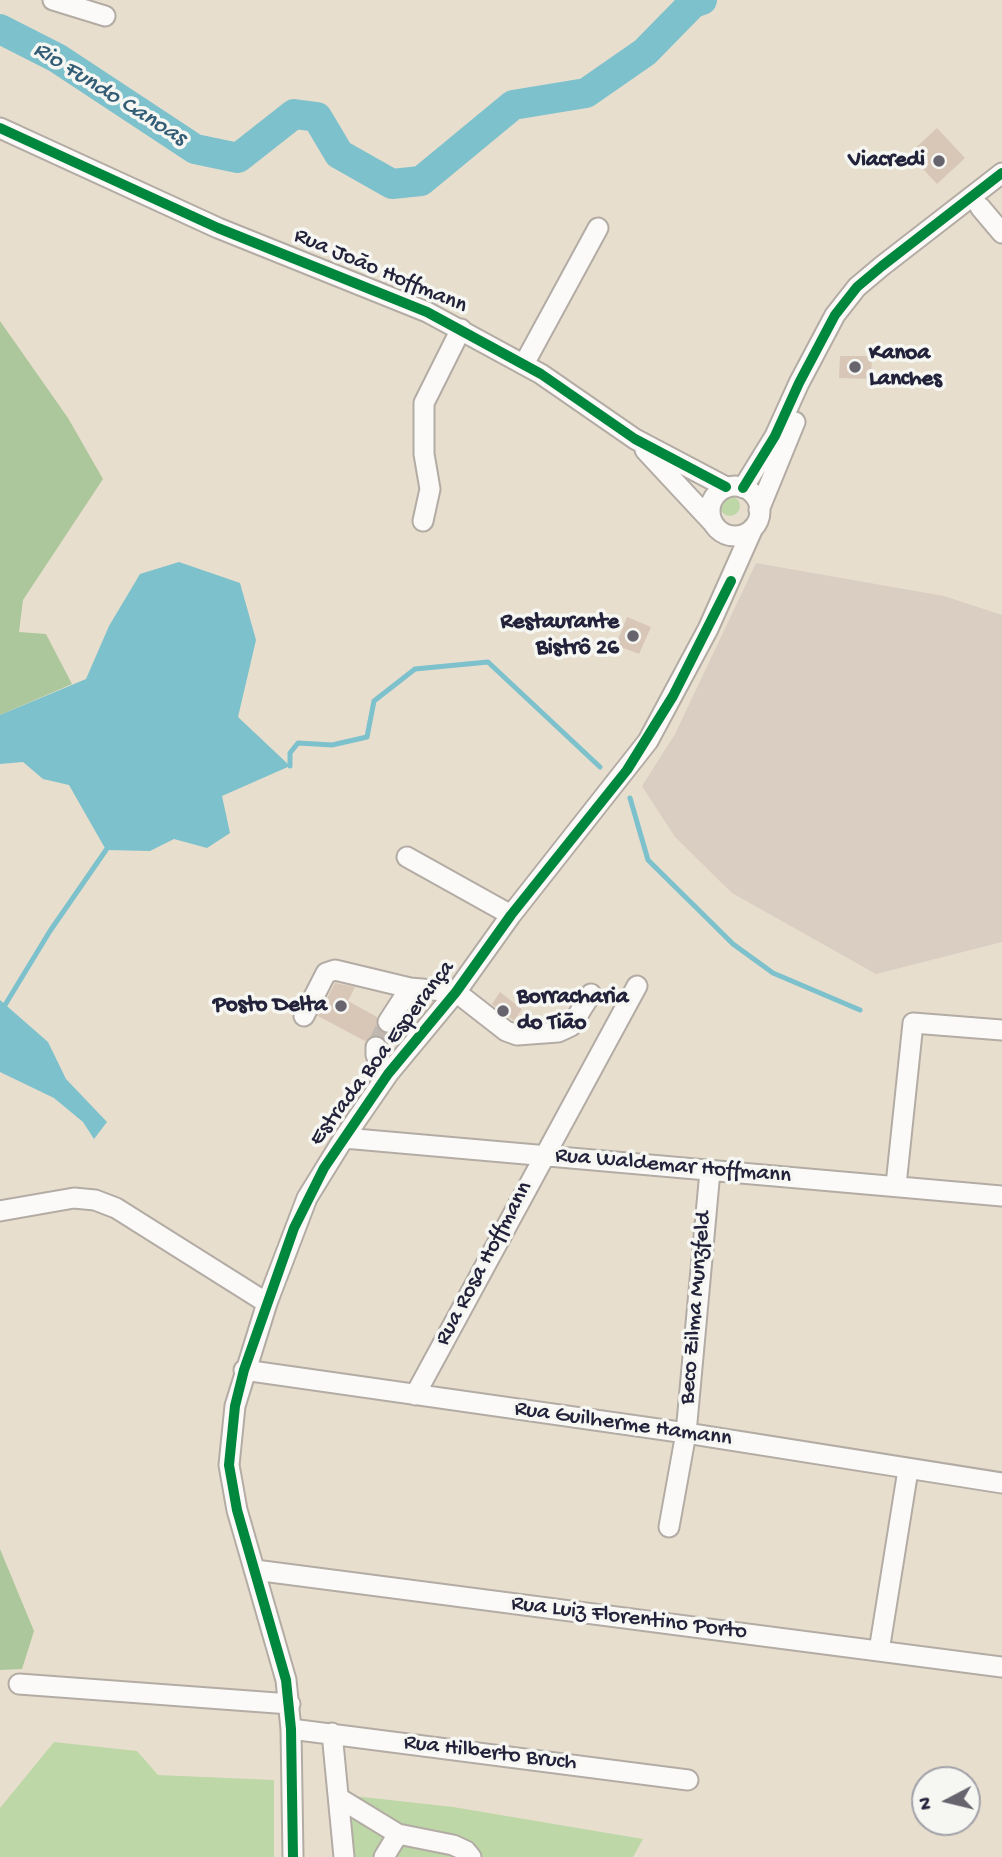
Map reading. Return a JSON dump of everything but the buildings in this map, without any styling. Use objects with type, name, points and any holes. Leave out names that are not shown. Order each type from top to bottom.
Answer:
[{"type":"street","points":[[53,0],[105,16]]},
{"type":"street","name":"Rua João Hoffmann","points":[[0,128],[218,229],[427,312],[524,364],[635,439],[735,488]]},
{"type":"street","points":[[731,581],[719,528],[710,506],[713,498],[735,488],[775,436],[823,335],[850,297],[882,266],[1002,173]]},
{"type":"street","name":"Estrada Boa Esperança","points":[[293,1857],[290,1704],[281,1655],[237,1510],[229,1465],[235,1406],[244,1370],[303,1208],[344,1138],[388,1074],[456,992],[511,915],[648,741],[731,581],[822,361],[848,317],[864,296],[892,271],[1002,189]]},
{"type":"street","points":[[980,206],[1002,233]]},
{"type":"street","points":[[524,364],[598,229]]},
{"type":"street","points":[[423,521],[430,489],[424,454],[424,402],[461,329]]},
{"type":"street","name":"Rua João Hoffmann","points":[[635,439],[719,528]]},
{"type":"street","points":[[719,528],[741,535],[756,519],[755,496],[735,488]]},
{"type":"street","points":[[407,857],[511,915]]},
{"type":"street","points":[[304,1016],[330,971],[352,972],[410,988],[456,992],[506,1031],[526,1035],[558,1032],[570,1026],[591,994]]},
{"type":"street","name":"Rua Rosa Hoffmann","points":[[415,1395],[542,1156],[637,986]]},
{"type":"street","points":[[388,1023],[410,988]]},
{"type":"street","points":[[896,1185],[913,1023],[1002,1030]]},
{"type":"street","points":[[376,1047],[376,1055],[388,1074]]},
{"type":"street","name":"Rua Waldemar Hoffmann","points":[[344,1138],[1002,1196]]},
{"type":"street","name":"Beco Zilma Munzfeld","points":[[669,1527],[686,1433],[710,1171]]},
{"type":"street","points":[[0,1211],[74,1198],[95,1200],[116,1208],[268,1303]]},
{"type":"street","name":"Rua Guilherme Hamann","points":[[244,1370],[686,1433],[1002,1483]]},
{"type":"street","points":[[879,1651],[908,1470]]},
{"type":"street","name":"Rua Luiz Florentino Porto","points":[[255,1570],[1002,1667]]},
{"type":"street","points":[[19,1684],[290,1704]]},
{"type":"street","name":"Rua Hilberto Bruch","points":[[291,1730],[332,1733],[688,1780]]},
{"type":"street","points":[[332,1733],[344,1857]]},
{"type":"street","points":[[339,1798],[398,1835],[453,1845],[466,1851],[471,1857]]},
{"type":"street","points":[[384,1857],[398,1835]]},
{"type":"shaded area","points":[[756,563],[944,596],[1002,615],[1002,942],[876,974],[732,893],[675,837],[642,786],[675,734]]},
{"type":"green space","points":[[0,321],[68,418],[103,479],[23,600],[19,632],[46,634],[72,684],[0,715]]},
{"type":"green space","points":[[730,496],[737,499],[740,506],[737,513],[730,516],[723,513],[720,506],[723,499]]},
{"type":"green space","points":[[0,1549],[34,1631],[22,1669],[0,1670]]},
{"type":"green space","points":[[54,1742],[137,1751],[158,1775],[274,1780],[274,1857],[0,1857],[0,1808]]},
{"type":"green space","points":[[336,1794],[453,1807],[643,1839],[633,1857],[337,1857]]},
{"type":"water","points":[[179,562],[240,583],[256,640],[238,717],[290,766],[222,796],[230,833],[207,848],[174,839],[150,851],[106,850],[69,785],[43,779],[23,762],[0,764],[0,715],[86,679],[109,626],[140,574]]},
{"type":"water","points":[[0,1000],[48,1042],[66,1079],[107,1122],[94,1139],[83,1122],[54,1098],[0,1072]]},
{"type":"waterway","name":"Rio Fundo Canoas","points":[[0,29],[57,58],[195,149],[238,158],[294,114],[317,117],[339,154],[392,184],[421,181],[513,105],[586,93],[645,52],[693,3],[702,0]]},
{"type":"waterway","points":[[290,766],[290,753],[298,743],[332,745],[367,737],[374,701],[415,669],[488,662],[600,767]]},
{"type":"waterway","points":[[630,798],[648,860],[733,944],[773,973],[860,1010]]},
{"type":"waterway","points":[[5,1005],[50,931],[106,850]]},
{"type":"tunnel","points":[[376,1047],[388,1022]]},
{"type":"cycle path","points":[[0,128],[218,228],[427,312],[541,374],[635,439],[726,487]]},
{"type":"cycle path","points":[[743,488],[775,436],[835,315],[857,287],[1002,173]]},
{"type":"cycle path","points":[[293,1857],[291,1729],[286,1680],[237,1510],[229,1465],[235,1406],[244,1370],[294,1228],[324,1168],[388,1074],[456,992],[511,915],[627,770],[673,696],[731,581]]},
{"type":"place","name":"Viacredi","points":[[939,161]]},
{"type":"place","name":"Kanoa Lanches","points":[[855,367]]},
{"type":"place","name":"Restaurante Bistrô 26","points":[[633,636]]},
{"type":"place","name":"Posto Delta","points":[[341,1006]]},
{"type":"place","name":"Borracharia do Tião","points":[[503,1011]]}]
